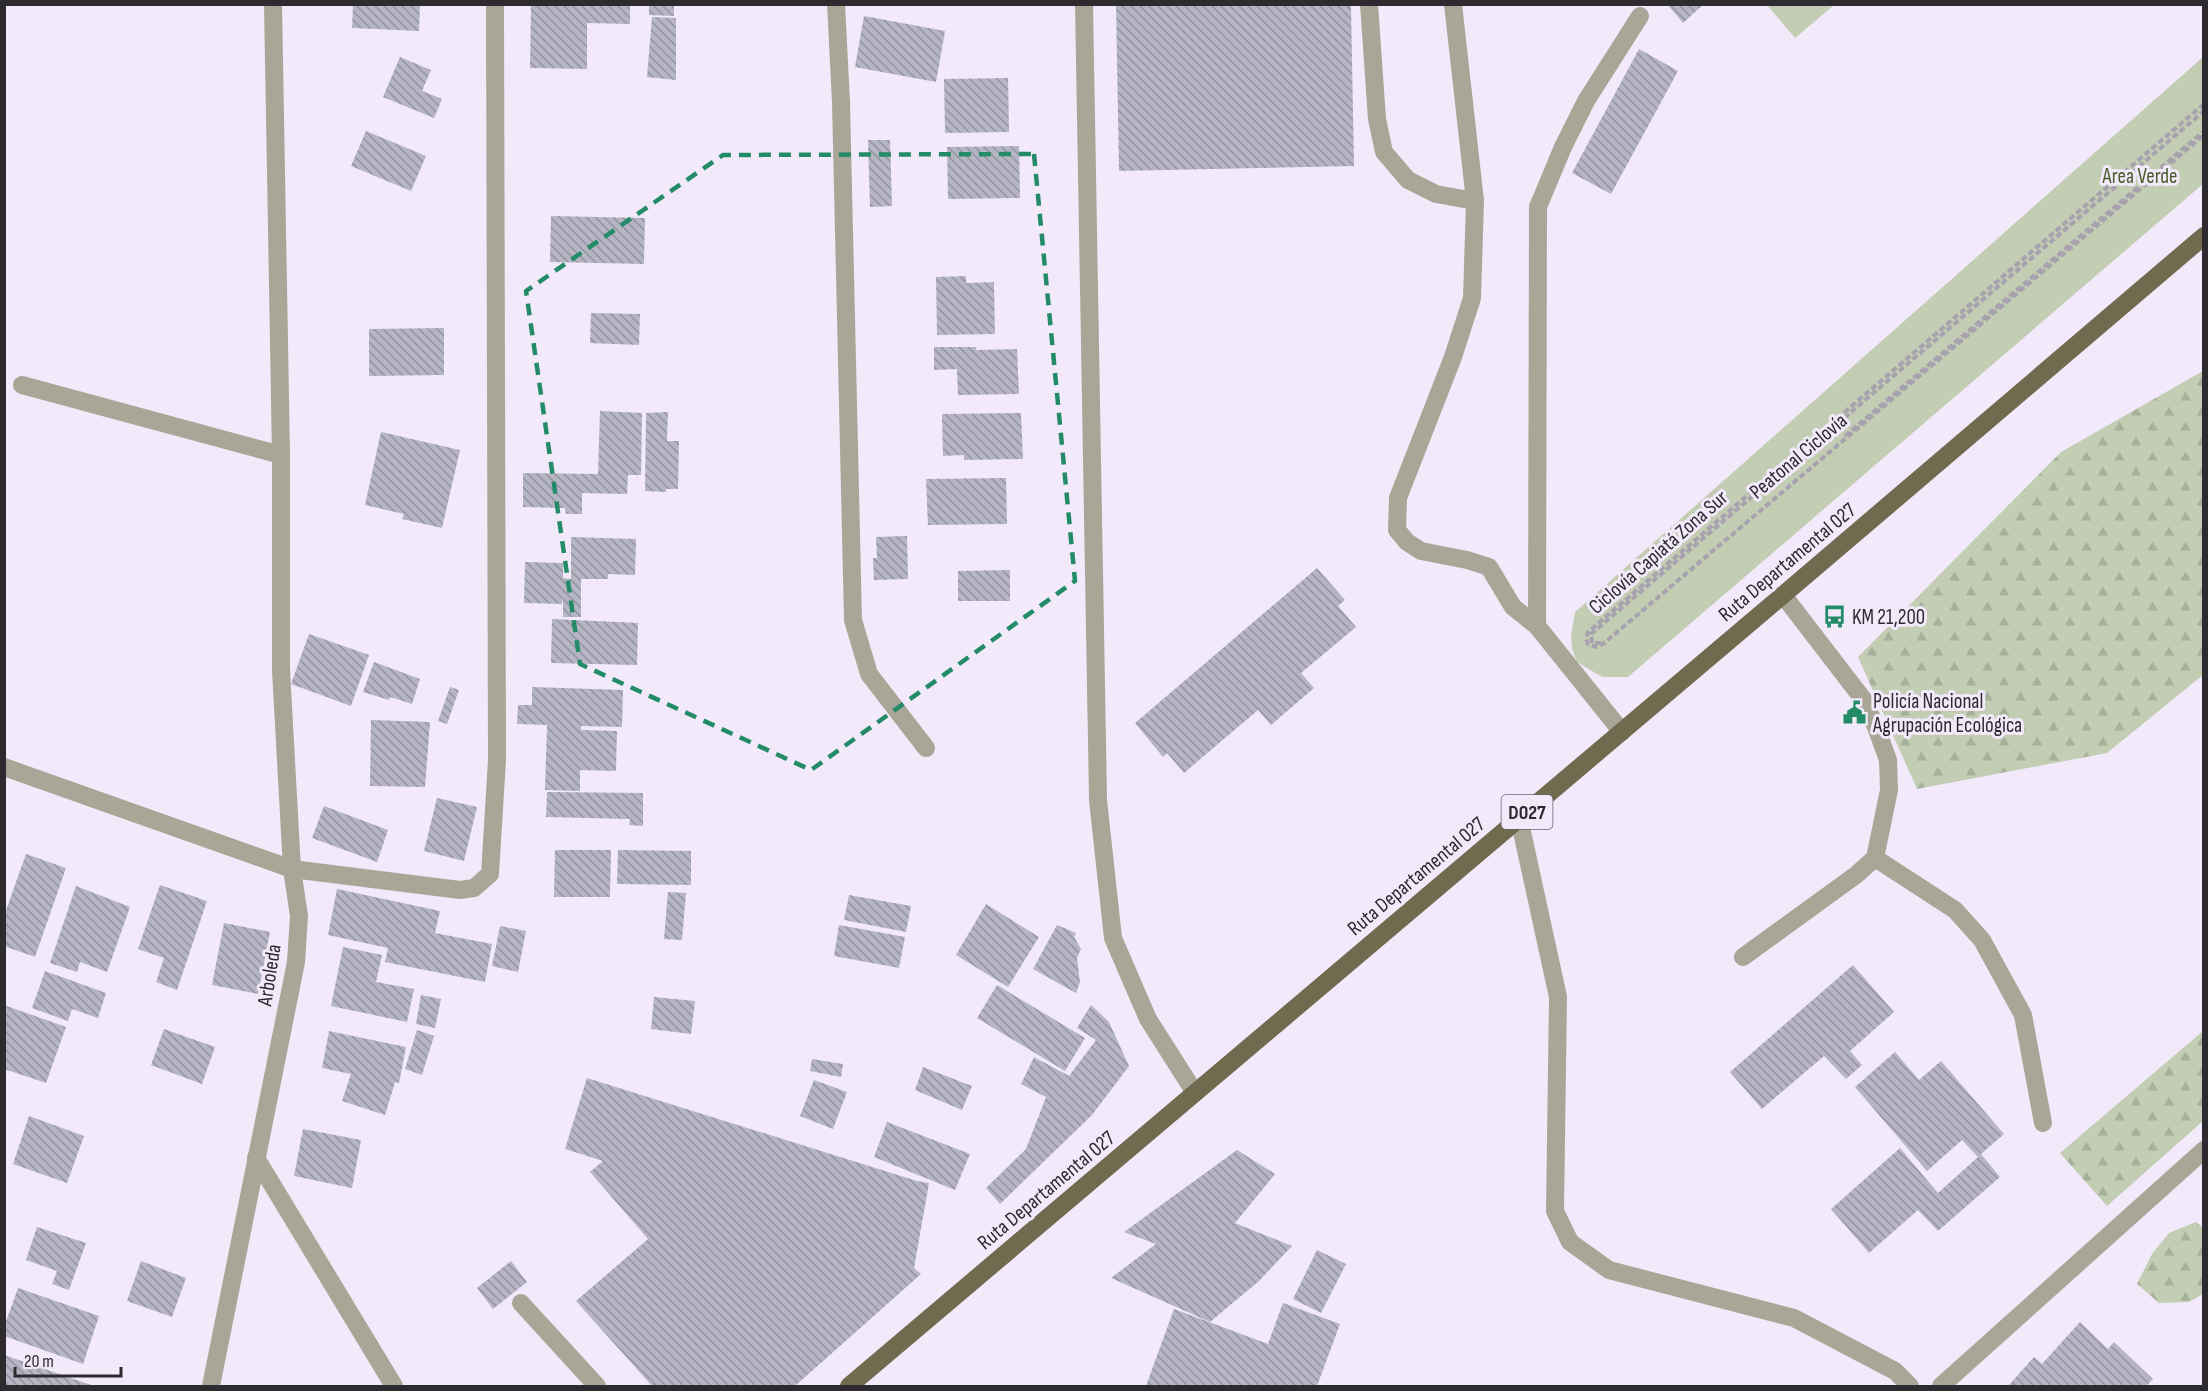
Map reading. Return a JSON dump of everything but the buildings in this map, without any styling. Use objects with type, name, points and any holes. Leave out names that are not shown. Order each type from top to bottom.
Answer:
[{"type":"main road","name":"Ruta Departamental 027","points":[[849,1386],[1784,596],[2204,236]]},
{"type":"street","name":"Arboleda","points":[[211,1386],[296,962],[299,916],[292,869],[281,670],[281,456],[273,4]]},
{"type":"street","points":[[4,767],[292,869],[460,890],[474,888],[490,874],[497,760],[495,4]]},
{"type":"street","points":[[836,4],[841,102],[853,620],[869,674],[926,748]]},
{"type":"street","points":[[1084,4],[1098,800],[1113,938],[1148,1019],[1195,1093]]},
{"type":"street","points":[[1369,4],[1377,119],[1384,152],[1408,180],[1436,194],[1475,201]]},
{"type":"street","points":[[1453,4],[1475,201],[1472,298],[1453,357],[1398,498],[1397,530],[1407,542],[1421,551],[1489,567],[1513,607],[1537,626],[1623,732]]},
{"type":"street","points":[[1537,626],[1538,207],[1563,147],[1586,101],[1640,16]]},
{"type":"street","points":[[22,385],[281,456]]},
{"type":"street","points":[[1743,957],[1875,858],[1889,790],[1888,760],[1863,699],[1784,596]]},
{"type":"street","points":[[1520,818],[1558,997],[1556,1211],[1570,1242],[1609,1270],[1794,1318],[1895,1371],[1911,1386]]},
{"type":"street","points":[[1875,858],[1955,910],[1982,940],[2023,1015],[2043,1123]]},
{"type":"street","points":[[1941,1386],[2204,1150]]},
{"type":"street","points":[[256,1158],[394,1386]]},
{"type":"street","points":[[520,1303],[597,1386]]},
{"type":"path","name":"Ciclovía Capiatá Zona Sur","points":[[2204,104],[1588,632],[1588,644],[1596,647],[1603,644],[2204,135]]},
{"type":"path","name":"Peatonal Ciclovía","points":[[2204,111],[1591,634],[1592,643],[1601,643],[2204,131]]},
{"type":"highlighted area","points":[[1034,154],[1075,581],[811,770],[580,664],[526,291],[723,155]]},
{"type":"green space","points":[[1767,5],[1834,5],[1795,38]]},
{"type":"green space","name":"Area Verde","points":[[2203,57],[2203,184],[1628,677],[1602,677],[1577,662],[1572,649],[1571,636],[1575,612]]},
{"type":"green space","points":[[2203,371],[2203,675],[2107,753],[1917,789],[1858,657],[2061,452]]},
{"type":"green space","points":[[2203,1031],[2203,1121],[2107,1206],[2060,1153]]},
{"type":"green space","points":[[2196,1222],[2203,1228],[2203,1294],[2189,1302],[2159,1303],[2137,1284],[2152,1254],[2169,1233]]},
{"type":"place","name":"KM 21,200","points":[[1834,617]]},
{"type":"place","name":"Policía Nacional Agrupación Ecológica","points":[[1855,713]]}]
